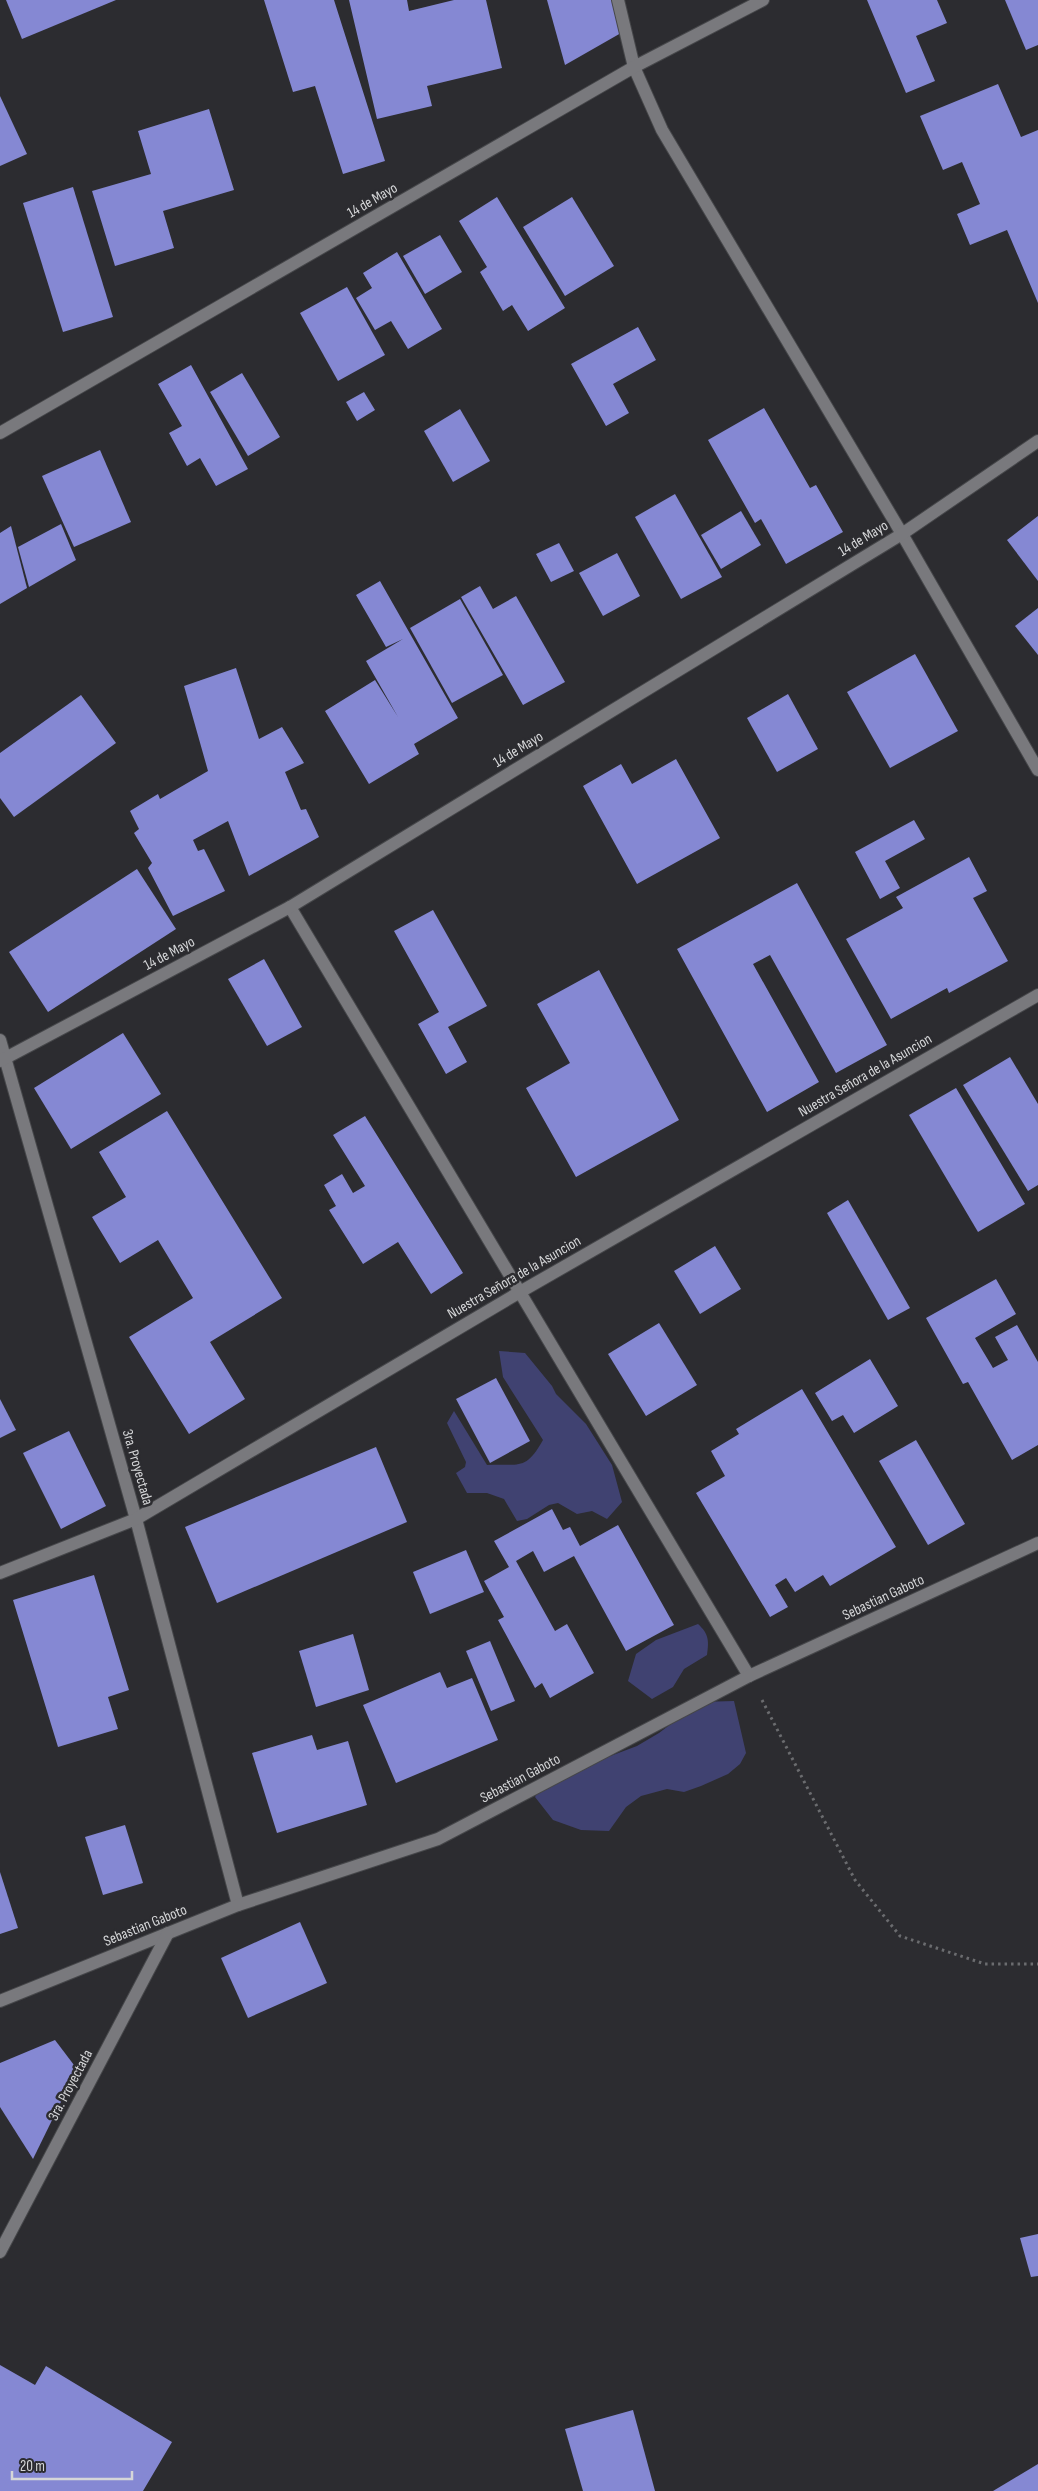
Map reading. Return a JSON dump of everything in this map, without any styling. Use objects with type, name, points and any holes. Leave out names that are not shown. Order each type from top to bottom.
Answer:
[{"type":"street","points":[[618,0],[634,67],[662,130],[902,534],[1038,770]]},
{"type":"street","name":"14 de Mayo","points":[[0,433],[634,67],[762,0]]},
{"type":"street","name":"14 de Mayo","points":[[3,1060],[290,907],[902,534],[1038,441]]},
{"type":"street","points":[[290,907],[749,1676]]},
{"type":"street","name":"Nuestra Señora de la Asuncion","points":[[0,1573],[136,1520],[520,1292],[1038,995]]},
{"type":"street","name":"3ra. Proyectada","points":[[0,1040],[3,1060],[136,1520],[238,1905]]},
{"type":"street","name":"Sebastian Gaboto","points":[[0,2001],[238,1905],[438,1840],[749,1676],[1038,1543]]},
{"type":"street","name":"3ra. Proyectada","points":[[0,2252],[168,1933]]},
{"type":"path","points":[[749,1676],[855,1880],[900,1936],[985,1964],[1038,1964]]},
{"type":"shaded area","points":[[499,1351],[525,1353],[552,1386],[556,1394],[586,1424],[612,1465],[622,1502],[607,1519],[592,1511],[577,1514],[558,1503],[549,1505],[527,1519],[517,1521],[504,1499],[487,1493],[467,1493],[456,1473],[465,1467],[466,1462],[447,1423],[454,1411],[487,1465],[520,1464],[531,1457],[543,1440],[503,1377]]},
{"type":"shaded area","points":[[698,1624],[707,1638],[707,1655],[684,1669],[673,1687],[652,1699],[628,1681],[636,1654],[656,1640]]},
{"type":"shaded area","points":[[734,1701],[746,1753],[740,1764],[728,1774],[684,1792],[667,1789],[641,1796],[626,1807],[609,1831],[581,1830],[553,1820],[535,1797],[544,1781],[637,1746],[659,1733],[700,1702]]},
{"type":"building","points":[[6,0],[116,0],[22,39]]},
{"type":"building","points":[[264,0],[334,0],[385,161],[343,174],[315,86],[293,92]]},
{"type":"building","points":[[349,0],[407,0],[409,11],[454,0],[486,0],[502,68],[427,86],[432,106],[377,119]]},
{"type":"building","points":[[547,0],[612,0],[621,33],[565,65]]},
{"type":"building","points":[[867,0],[937,0],[947,23],[916,36],[935,81],[906,93]]},
{"type":"building","points":[[1005,0],[1038,0],[1038,45],[1026,50]]},
{"type":"building","points":[[998,84],[1021,137],[1038,130],[1038,303],[1007,230],[970,245],[957,214],[980,204],[962,162],[943,170],[920,116]]},
{"type":"building","points":[[0,96],[27,154],[0,166]]},
{"type":"building","points":[[209,109],[234,190],[163,211],[174,248],[115,266],[92,191],[151,174],[138,131]]},
{"type":"building","points":[[73,187],[113,317],[63,332],[23,203]]},
{"type":"building","points":[[497,197],[565,308],[528,331],[512,305],[503,311],[480,272],[487,267],[459,221]]},
{"type":"building","points":[[572,197],[614,266],[565,296],[523,227]]},
{"type":"building","points":[[440,235],[462,272],[425,294],[403,256]]},
{"type":"building","points":[[397,252],[442,329],[408,349],[391,321],[375,330],[356,298],[372,288],[363,273]]},
{"type":"building","points":[[347,287],[385,355],[338,381],[300,313]]},
{"type":"building","points":[[638,327],[656,360],[613,384],[629,413],[606,426],[571,364]]},
{"type":"building","points":[[191,365],[248,469],[216,486],[200,458],[187,466],[169,433],[182,426],[158,384]]},
{"type":"building","points":[[242,373],[280,437],[248,456],[210,392]]},
{"type":"building","points":[[364,392],[375,410],[357,421],[346,402]]},
{"type":"building","points":[[764,408],[810,488],[816,485],[843,532],[786,564],[761,519],[755,523],[708,440]]},
{"type":"building","points":[[460,409],[490,461],[453,482],[424,431]]},
{"type":"building","points":[[100,450],[131,522],[74,547],[42,476]]},
{"type":"building","points":[[675,494],[722,577],[681,599],[635,517]]},
{"type":"building","points":[[741,511],[761,545],[721,569],[701,535]]},
{"type":"building","points":[[1038,516],[1038,581],[1007,540]]},
{"type":"building","points":[[61,524],[76,560],[29,587],[18,547]]},
{"type":"building","points":[[11,526],[27,588],[0,604],[0,533]]},
{"type":"building","points":[[559,543],[574,571],[551,582],[536,554]]},
{"type":"building","points":[[617,553],[640,596],[603,616],[579,573]]},
{"type":"building","points":[[380,581],[458,718],[414,744],[419,754],[369,784],[325,711],[375,680],[398,717],[366,661],[403,639],[386,647],[356,595]]},
{"type":"building","points":[[480,586],[493,609],[516,596],[565,682],[523,705],[461,597]]},
{"type":"building","points":[[460,599],[503,675],[452,703],[410,628]]},
{"type":"building","points":[[1038,608],[1038,655],[1015,626]]},
{"type":"building","points":[[915,654],[958,731],[890,768],[847,692]]},
{"type":"building","points":[[236,668],[259,739],[282,727],[304,763],[285,772],[301,810],[306,809],[319,837],[249,876],[228,821],[193,840],[198,851],[204,849],[225,891],[173,916],[148,868],[152,863],[134,833],[139,829],[130,811],[158,794],[160,799],[208,771],[184,686]]},
{"type":"building","points":[[788,694],[818,749],[777,772],[747,718]]},
{"type":"building","points":[[81,695],[116,743],[14,817],[0,798],[0,753]]},
{"type":"building","points":[[676,759],[720,838],[637,884],[583,786],[621,764],[632,784]]},
{"type":"building","points":[[914,820],[925,839],[885,861],[900,888],[880,899],[855,852]]},
{"type":"building","points":[[969,857],[987,891],[973,898],[1008,961],[949,993],[947,988],[891,1019],[846,939],[903,908],[896,897]]},
{"type":"building","points":[[137,869],[176,929],[48,1012],[9,952]]},
{"type":"building","points":[[797,883],[887,1045],[836,1073],[770,955],[753,964],[819,1082],[767,1112],[677,949]]},
{"type":"building","points":[[433,910],[487,1006],[448,1027],[467,1062],[446,1074],[418,1024],[439,1012],[394,931]]},
{"type":"building","points":[[264,959],[302,1027],[267,1046],[228,979]]},
{"type":"building","points":[[599,970],[679,1120],[576,1177],[526,1088],[570,1063],[537,1004]]},
{"type":"building","points":[[123,1033],[161,1094],[71,1149],[34,1088]]},
{"type":"building","points":[[1010,1057],[1038,1104],[1038,1185],[1028,1191],[963,1085]]},
{"type":"building","points":[[956,1088],[1025,1204],[978,1232],[909,1115]]},
{"type":"building","points":[[167,1111],[282,1298],[210,1342],[245,1399],[189,1434],[129,1337],[193,1298],[158,1240],[120,1263],[92,1217],[126,1197],[99,1152]]},
{"type":"building","points":[[365,1116],[463,1273],[431,1294],[398,1242],[363,1264],[329,1210],[336,1206],[324,1185],[342,1174],[353,1193],[365,1186],[333,1135]]},
{"type":"building","points":[[848,1200],[910,1308],[888,1320],[827,1213]]},
{"type":"building","points":[[715,1246],[741,1289],[700,1314],[674,1271]]},
{"type":"building","points":[[996,1279],[1016,1314],[975,1338],[993,1368],[1008,1360],[995,1337],[1017,1325],[1038,1362],[1038,1445],[1012,1460],[968,1382],[963,1384],[926,1318]]},
{"type":"building","points":[[659,1323],[697,1385],[646,1416],[608,1354]]},
{"type":"building","points":[[870,1359],[898,1406],[854,1433],[843,1415],[832,1421],[815,1393]]},
{"type":"building","points":[[496,1378],[530,1441],[490,1463],[456,1399]]},
{"type":"building","points":[[802,1389],[896,1547],[830,1586],[823,1575],[795,1592],[786,1578],[775,1585],[788,1607],[770,1617],[696,1493],[725,1476],[711,1451],[739,1434],[736,1429]]},
{"type":"building","points":[[0,1399],[16,1430],[0,1438]]},
{"type":"building","points":[[69,1431],[106,1506],[61,1529],[23,1453]]},
{"type":"building","points":[[916,1440],[965,1524],[928,1545],[879,1461]]},
{"type":"building","points":[[376,1447],[407,1522],[217,1603],[185,1527]]},
{"type":"building","points":[[552,1509],[563,1530],[570,1527],[580,1546],[618,1525],[674,1625],[626,1651],[574,1556],[544,1572],[533,1551],[516,1561],[555,1631],[567,1624],[594,1673],[550,1698],[542,1683],[535,1688],[498,1620],[504,1617],[484,1581],[509,1567],[494,1541]]},
{"type":"building","points":[[466,1550],[484,1592],[430,1614],[413,1572]]},
{"type":"building","points":[[94,1575],[129,1690],[108,1697],[118,1729],[58,1747],[13,1600]]},
{"type":"building","points":[[353,1634],[369,1690],[316,1707],[299,1651]]},
{"type":"building","points":[[490,1641],[515,1701],[491,1711],[466,1651]]},
{"type":"building","points":[[440,1672],[447,1688],[472,1678],[498,1740],[396,1783],[363,1705]]},
{"type":"building","points":[[312,1735],[317,1750],[348,1741],[367,1805],[277,1833],[252,1753]]},
{"type":"building","points":[[125,1825],[143,1883],[103,1895],[85,1837]]},
{"type":"building","points":[[0,1872],[18,1928],[0,1934]]},
{"type":"building","points":[[300,1922],[327,1983],[248,2018],[221,1958]]},
{"type":"building","points":[[55,2040],[77,2069],[33,2159],[0,2107],[0,2063]]},
{"type":"building","points":[[1038,2234],[1038,2276],[1031,2277],[1020,2238]]},
{"type":"building","points":[[0,2365],[35,2385],[46,2366],[172,2442],[143,2491],[0,2491]]},
{"type":"building","points":[[633,2410],[655,2491],[583,2491],[565,2429]]},
{"type":"building","points":[[1038,2464],[1038,2491],[993,2491]]}]
